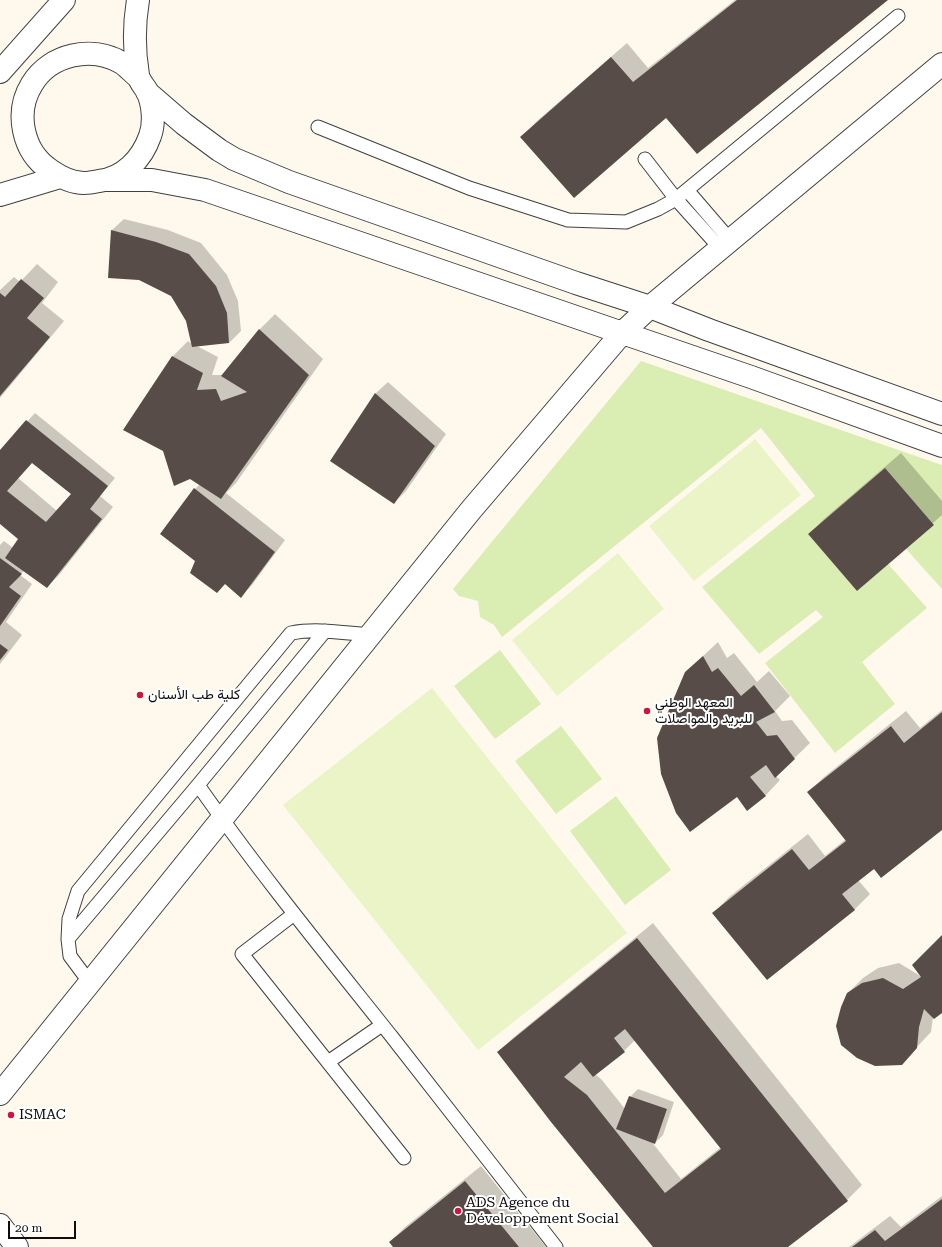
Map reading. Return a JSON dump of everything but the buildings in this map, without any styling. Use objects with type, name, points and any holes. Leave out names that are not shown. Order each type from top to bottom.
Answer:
[{"type":"street","points":[[32,85],[5,66],[64,0]]},
{"type":"street","points":[[108,180],[127,170],[142,154],[151,134],[152,113],[143,85],[135,17],[138,0]]},
{"type":"street","points":[[942,414],[709,330],[650,307],[290,182],[234,159],[219,150],[184,124],[123,64],[104,55],[83,53],[63,58],[45,69],[32,85],[24,105],[23,126],[29,147],[42,165],[60,177],[84,183],[108,180],[152,180],[205,190],[750,377],[942,446]]},
{"type":"street","points":[[0,1094],[471,510],[622,333],[650,307],[942,64]]},
{"type":"street","points":[[0,195],[60,177]]},
{"type":"street","points":[[846,412],[858,384]]},
{"type":"street","points":[[0,1225],[17,1247]]},
{"type":"lane","points":[[318,127],[469,188],[568,220],[626,222],[676,199],[898,16]]},
{"type":"lane","points":[[645,159],[676,199],[725,244]]},
{"type":"lane","points":[[687,190],[725,244]]},
{"type":"lane","points":[[90,983],[70,956],[68,939],[69,919],[78,891],[291,633],[305,630],[370,635]]},
{"type":"lane","points":[[68,939],[325,631]]},
{"type":"lane","points":[[198,785],[294,914],[556,1247]]},
{"type":"lane","points":[[294,914],[242,954],[404,1158]]},
{"type":"lane","points":[[328,1062],[382,1025]]},
{"type":"green space","points":[[641,361],[942,465],[942,589],[906,549],[934,525],[885,468],[808,534],[857,591],[888,564],[927,608],[862,662],[895,704],[835,753],[765,663],[823,617],[816,610],[759,654],[702,587],[815,496],[761,428],[502,637],[494,625],[480,617],[478,601],[459,596],[453,589]]},
{"type":"green space","points":[[755,439],[801,495],[694,581],[649,526]]},
{"type":"green space","points":[[618,553],[664,609],[557,696],[512,640]]},
{"type":"green space","points":[[500,650],[541,704],[495,739],[454,686]]},
{"type":"green space","points":[[432,688],[627,933],[478,1050],[283,805]]},
{"type":"green space","points":[[561,726],[602,779],[556,814],[515,761]]},
{"type":"green space","points":[[616,796],[671,870],[625,905],[570,831]]},
{"type":"place","name":"كلية طب الأسنان","points":[[140,695]]},
{"type":"place","name":"المعهد الوطني للبريد والمواصلات","points":[[647,711]]},
{"type":"place","name":"ISMAC","points":[[11,1115]]},
{"type":"place","name":"ADS Agence du Développement Social","points":[[458,1211]]}]
